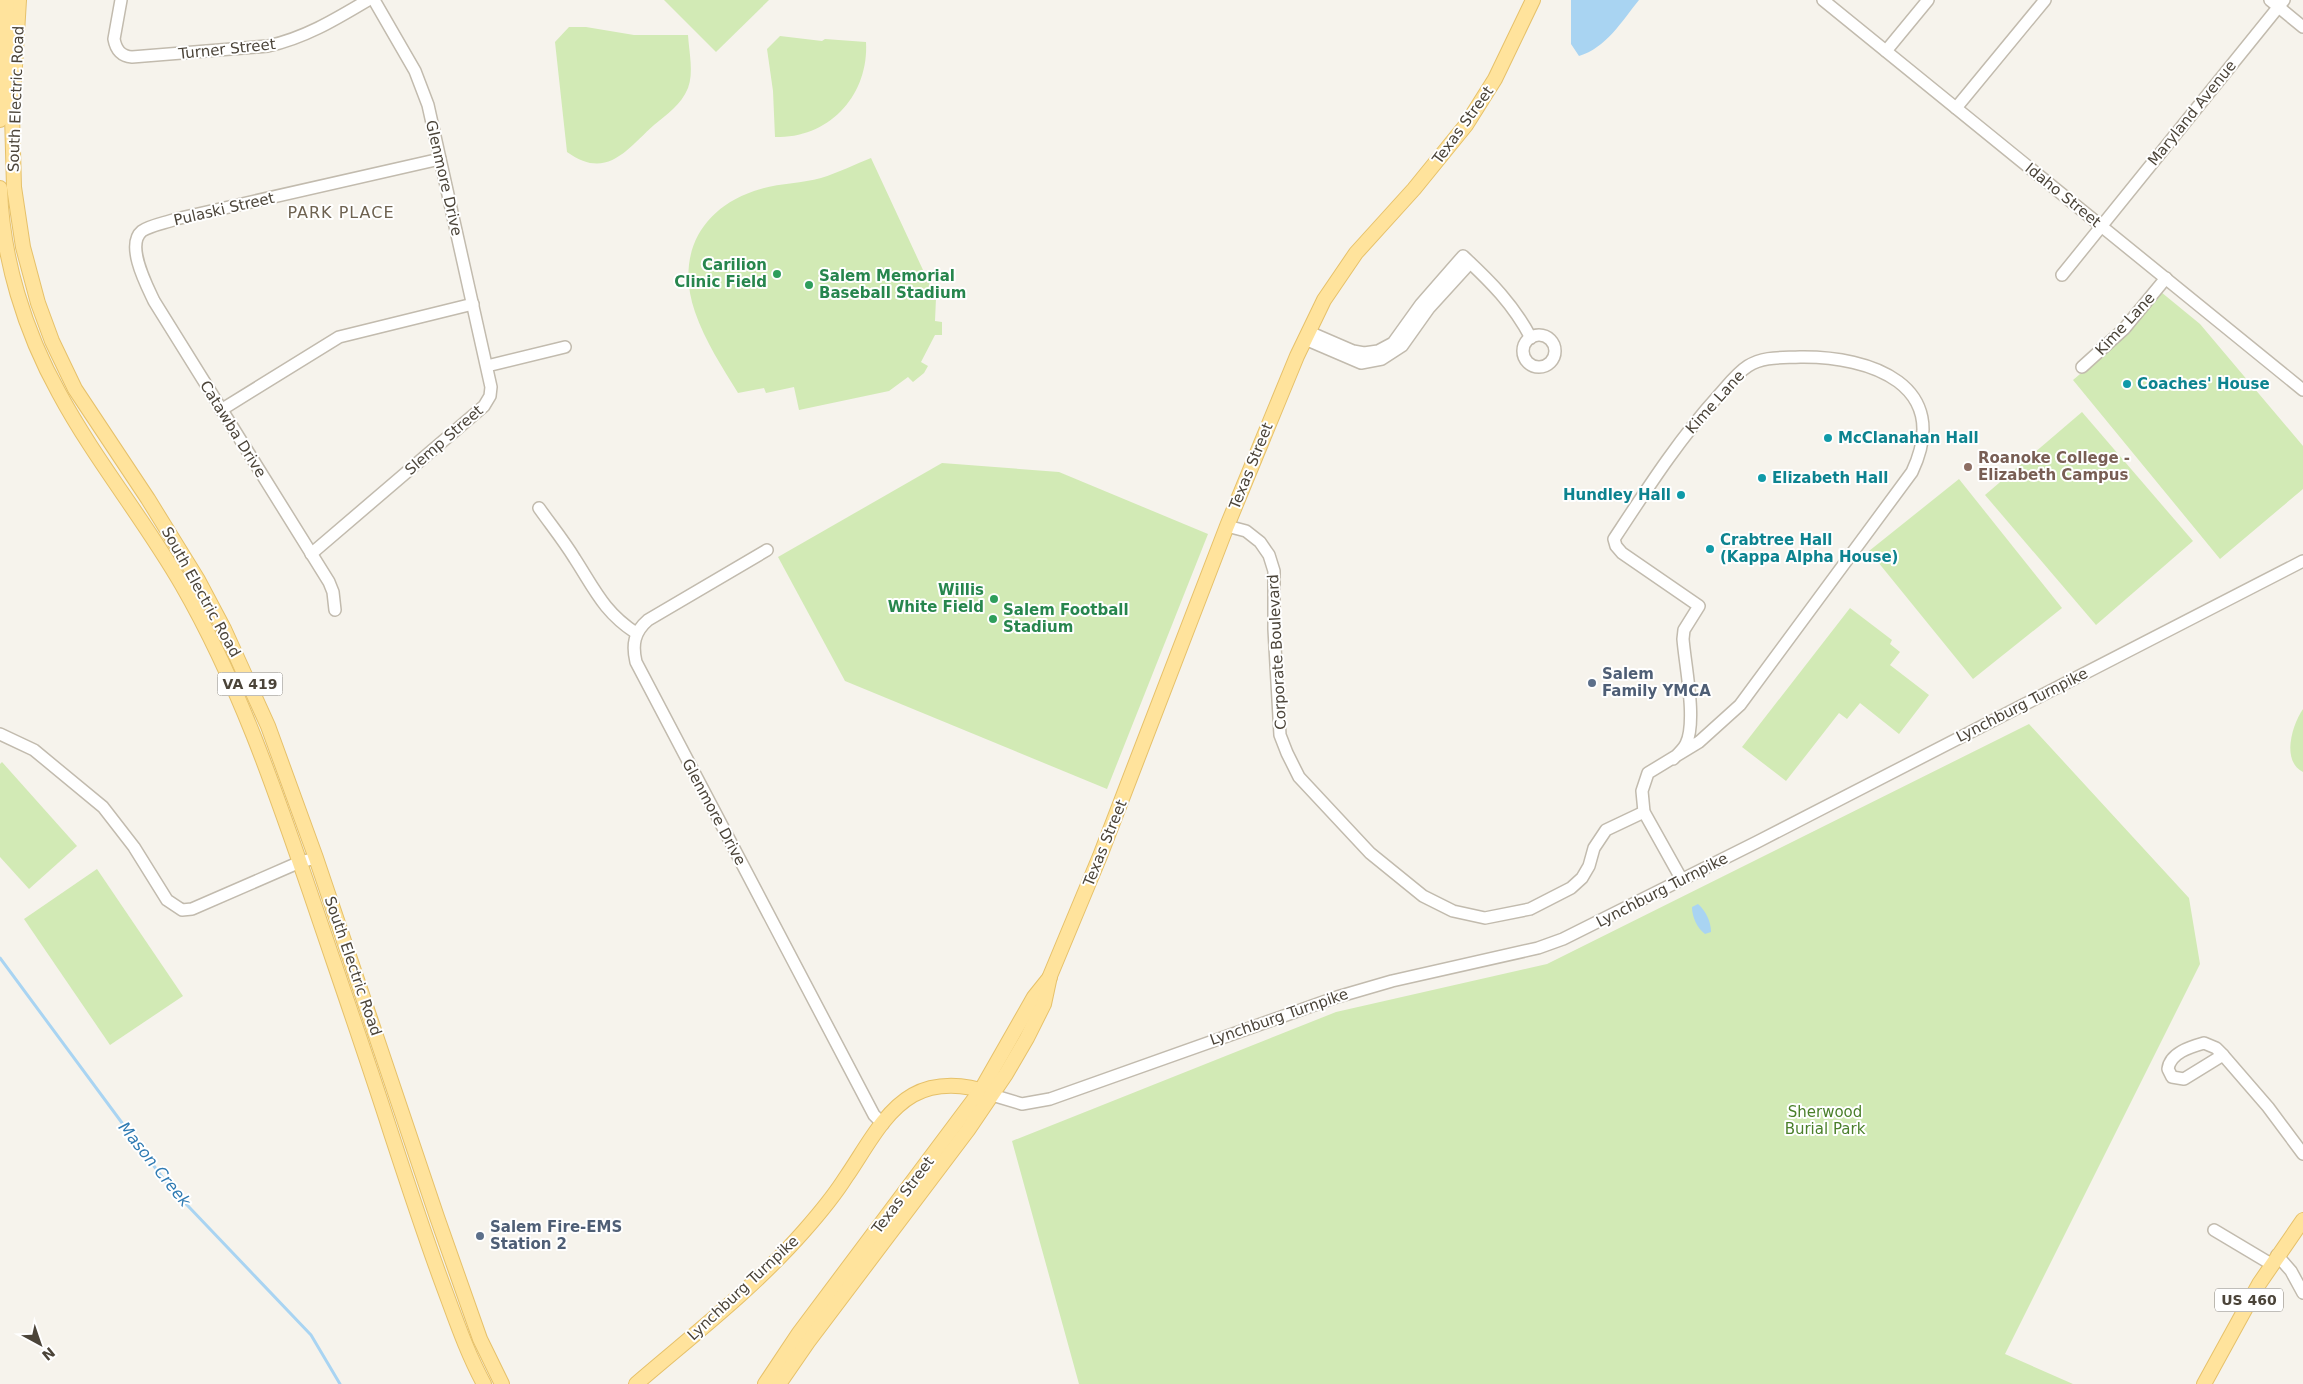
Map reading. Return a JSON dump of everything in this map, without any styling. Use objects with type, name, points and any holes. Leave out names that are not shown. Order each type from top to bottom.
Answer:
[{"type":"main road","name":"South Electric Road","points":[[0,120],[7,0]]},
{"type":"main road","name":"South Electric Road","points":[[20,0],[12,115],[14,187],[23,247],[38,303],[52,341],[75,389],[183,555],[224,629],[268,726],[316,858],[436,1217],[480,1339],[502,1384]]},
{"type":"main road","name":"Texas Street","points":[[765,1384],[799,1333],[1014,1060],[1044,1004],[1050,976],[1103,849],[1227,526],[1269,421],[1324,300],[1356,253],[1450,146],[1466,125],[1500,70],[1533,0]]},
{"type":"main road","name":"South Electric Road","points":[[0,188],[9,256],[17,291],[33,338],[52,381],[76,422],[148,530],[199,616],[247,717],[300,862],[372,1073],[419,1221],[463,1342],[484,1384]]},
{"type":"main road","name":"Lynchburg Turnpike","points":[[636,1384],[741,1294],[785,1252],[829,1200],[883,1124],[913,1095],[923,1090],[946,1087],[968,1094],[987,1092]]},
{"type":"main road","name":"Texas Street","points":[[779,1384],[808,1342],[968,1130],[987,1092]]},
{"type":"main road","name":"US 460","points":[[2204,1384],[2242,1312],[2274,1259],[2303,1220]]},
{"type":"street","name":"Turner Street","points":[[120,6],[114,39],[115,46],[123,55],[132,57],[286,43],[312,32],[368,0]]},
{"type":"street","name":"Glenmore Drive","points":[[374,0],[422,86],[428,105],[487,366]]},
{"type":"street","name":"Idaho Street","points":[[1823,0],[2101,226],[2302,386]]},
{"type":"street","points":[[1886,51],[1928,0]]},
{"type":"street","points":[[1956,108],[2045,0]]},
{"type":"street","points":[[2277,2],[2303,27]]},
{"type":"street","name":"Maryland Avenue","points":[[2062,275],[2277,2]]},
{"type":"street","name":"Pulaski Street","points":[[135,246],[138,235],[145,230],[176,220],[440,159]]},
{"type":"street","name":"Catawba Drive","points":[[135,246],[145,282],[154,301],[329,582],[333,592],[335,610]]},
{"type":"street","points":[[1307,336],[1361,363],[1382,359],[1402,346],[1428,308],[1467,259],[1501,292],[1518,314],[1531,338]]},
{"type":"street","name":"Kime Lane","points":[[2082,367],[2124,329],[2166,278]]},
{"type":"street","points":[[221,410],[339,337],[473,304]]},
{"type":"street","points":[[487,366],[565,347]]},
{"type":"street","name":"Kime Lane","points":[[1673,760],[1686,744],[1689,726],[1690,696],[1682,639],[1684,630],[1699,606],[1622,553],[1616,546],[1614,539],[1684,436],[1711,403],[1746,367],[1762,360],[1813,357],[1854,363],[1888,375],[1909,392],[1921,410],[1924,425],[1923,444],[1912,472],[1740,705],[1699,742],[1673,760],[1648,773],[1642,791],[1644,812],[1682,880]]},
{"type":"street","name":"Slemp Street","points":[[311,554],[484,406],[490,396],[491,387],[487,366]]},
{"type":"street","points":[[539,508],[575,559],[602,604],[622,624],[636,633],[648,620],[767,550]]},
{"type":"street","name":"Corporate Boulevard","points":[[1227,526],[1246,531],[1260,542],[1269,555],[1274,571],[1276,594],[1274,629],[1280,734],[1287,753],[1300,776],[1370,853],[1423,896],[1453,911],[1485,918],[1530,908],[1572,888],[1586,872],[1594,848],[1606,830],[1644,812]]},
{"type":"street","name":"Lynchburg Turnpike","points":[[987,1092],[1022,1104],[1050,1100],[1337,996],[1392,981],[1538,948],[1598,923],[2303,561]]},
{"type":"street","name":"Glenmore Drive","points":[[636,633],[634,653],[636,662],[874,1115],[883,1124]]},
{"type":"street","points":[[0,734],[34,750],[103,807],[134,847],[167,900],[182,910],[192,909],[300,862],[316,858]]},
{"type":"street","points":[[2223,1055],[2268,1107],[2303,1154]]},
{"type":"street","points":[[2214,1230],[2274,1259],[2291,1271],[2303,1294]]},
{"type":"green space","points":[[664,0],[769,0],[716,52]]},
{"type":"green space","points":[[569,27],[586,27],[634,35],[688,35],[691,76],[688,88],[682,99],[625,152],[605,163],[581,160],[567,152],[555,42]]},
{"type":"green space","points":[[780,36],[822,41],[825,39],[866,42],[865,61],[861,78],[854,94],[844,108],[831,120],[816,129],[799,135],[775,137],[773,91],[767,49]]},
{"type":"green space","name":"Salem Memorial Baseball Stadium","points":[[871,158],[936,298],[935,321],[942,322],[942,335],[935,335],[921,362],[928,366],[924,373],[913,382],[908,377],[889,391],[799,410],[794,387],[766,393],[764,388],[738,393],[709,344],[695,312],[688,273],[691,255],[697,238],[706,223],[719,210],[735,199],[762,188],[821,178]]},
{"type":"green space","points":[[2161,292],[2200,324],[2303,446],[2303,489],[2220,559],[2073,380],[2119,341]]},
{"type":"green space","points":[[2082,412],[2193,541],[2096,625],[1985,495]]},
{"type":"green space","name":"Salem Football Stadium","points":[[942,463],[1059,472],[1208,534],[1107,789],[845,681],[778,557]]},
{"type":"green space","points":[[1959,479],[2062,608],[1973,679],[1869,551]]},
{"type":"green space","points":[[1850,608],[1892,640],[1890,644],[1900,652],[1890,665],[1929,695],[1899,734],[1860,703],[1847,719],[1839,713],[1786,781],[1742,747]]},
{"type":"green space","points":[[2303,709],[2303,772],[2296,767],[2290,751],[2292,733]]},
{"type":"green space","name":"Sherwood Burial Park","points":[[2029,724],[2189,898],[2200,964],[2005,1354],[2073,1384],[1079,1384],[1012,1141],[1336,1012],[1547,964]]},
{"type":"green space","points":[[2,762],[77,846],[29,889],[0,857],[0,764]]},
{"type":"green space","points":[[97,869],[183,996],[110,1045],[24,919]]},
{"type":"water","points":[[1571,0],[1639,0],[1613,33],[1597,47],[1579,56],[1571,44]]},
{"type":"water","points":[[1698,904],[1707,917],[1711,932],[1705,934],[1695,922],[1692,907]]},
{"type":"waterway","name":"Mason Creek","points":[[0,958],[168,1185],[311,1335],[340,1384]]},
{"type":"place","name":"Carilion Clinic Field","points":[[777,274]]},
{"type":"place","name":"Salem Memorial Baseball Stadium","points":[[809,285]]},
{"type":"place","name":"Coaches' House","points":[[2127,384]]},
{"type":"place","name":"McClanahan Hall","points":[[1828,438]]},
{"type":"place","name":"Roanoke College - Elizabeth Campus","points":[[1968,467]]},
{"type":"place","name":"Elizabeth Hall","points":[[1762,478]]},
{"type":"place","name":"Hundley Hall","points":[[1681,495]]},
{"type":"place","name":"Crabtree Hall (Kappa Alpha House)","points":[[1710,549]]},
{"type":"place","name":"Willis White Field","points":[[994,599]]},
{"type":"place","name":"Salem Football Stadium","points":[[993,619]]},
{"type":"place","name":"Salem Family YMCA","points":[[1592,683]]},
{"type":"place","name":"Salem Fire-EMS Station 2","points":[[480,1236]]},
{"type":"district","name":"PARK PLACE","points":[[341,212]]}]
